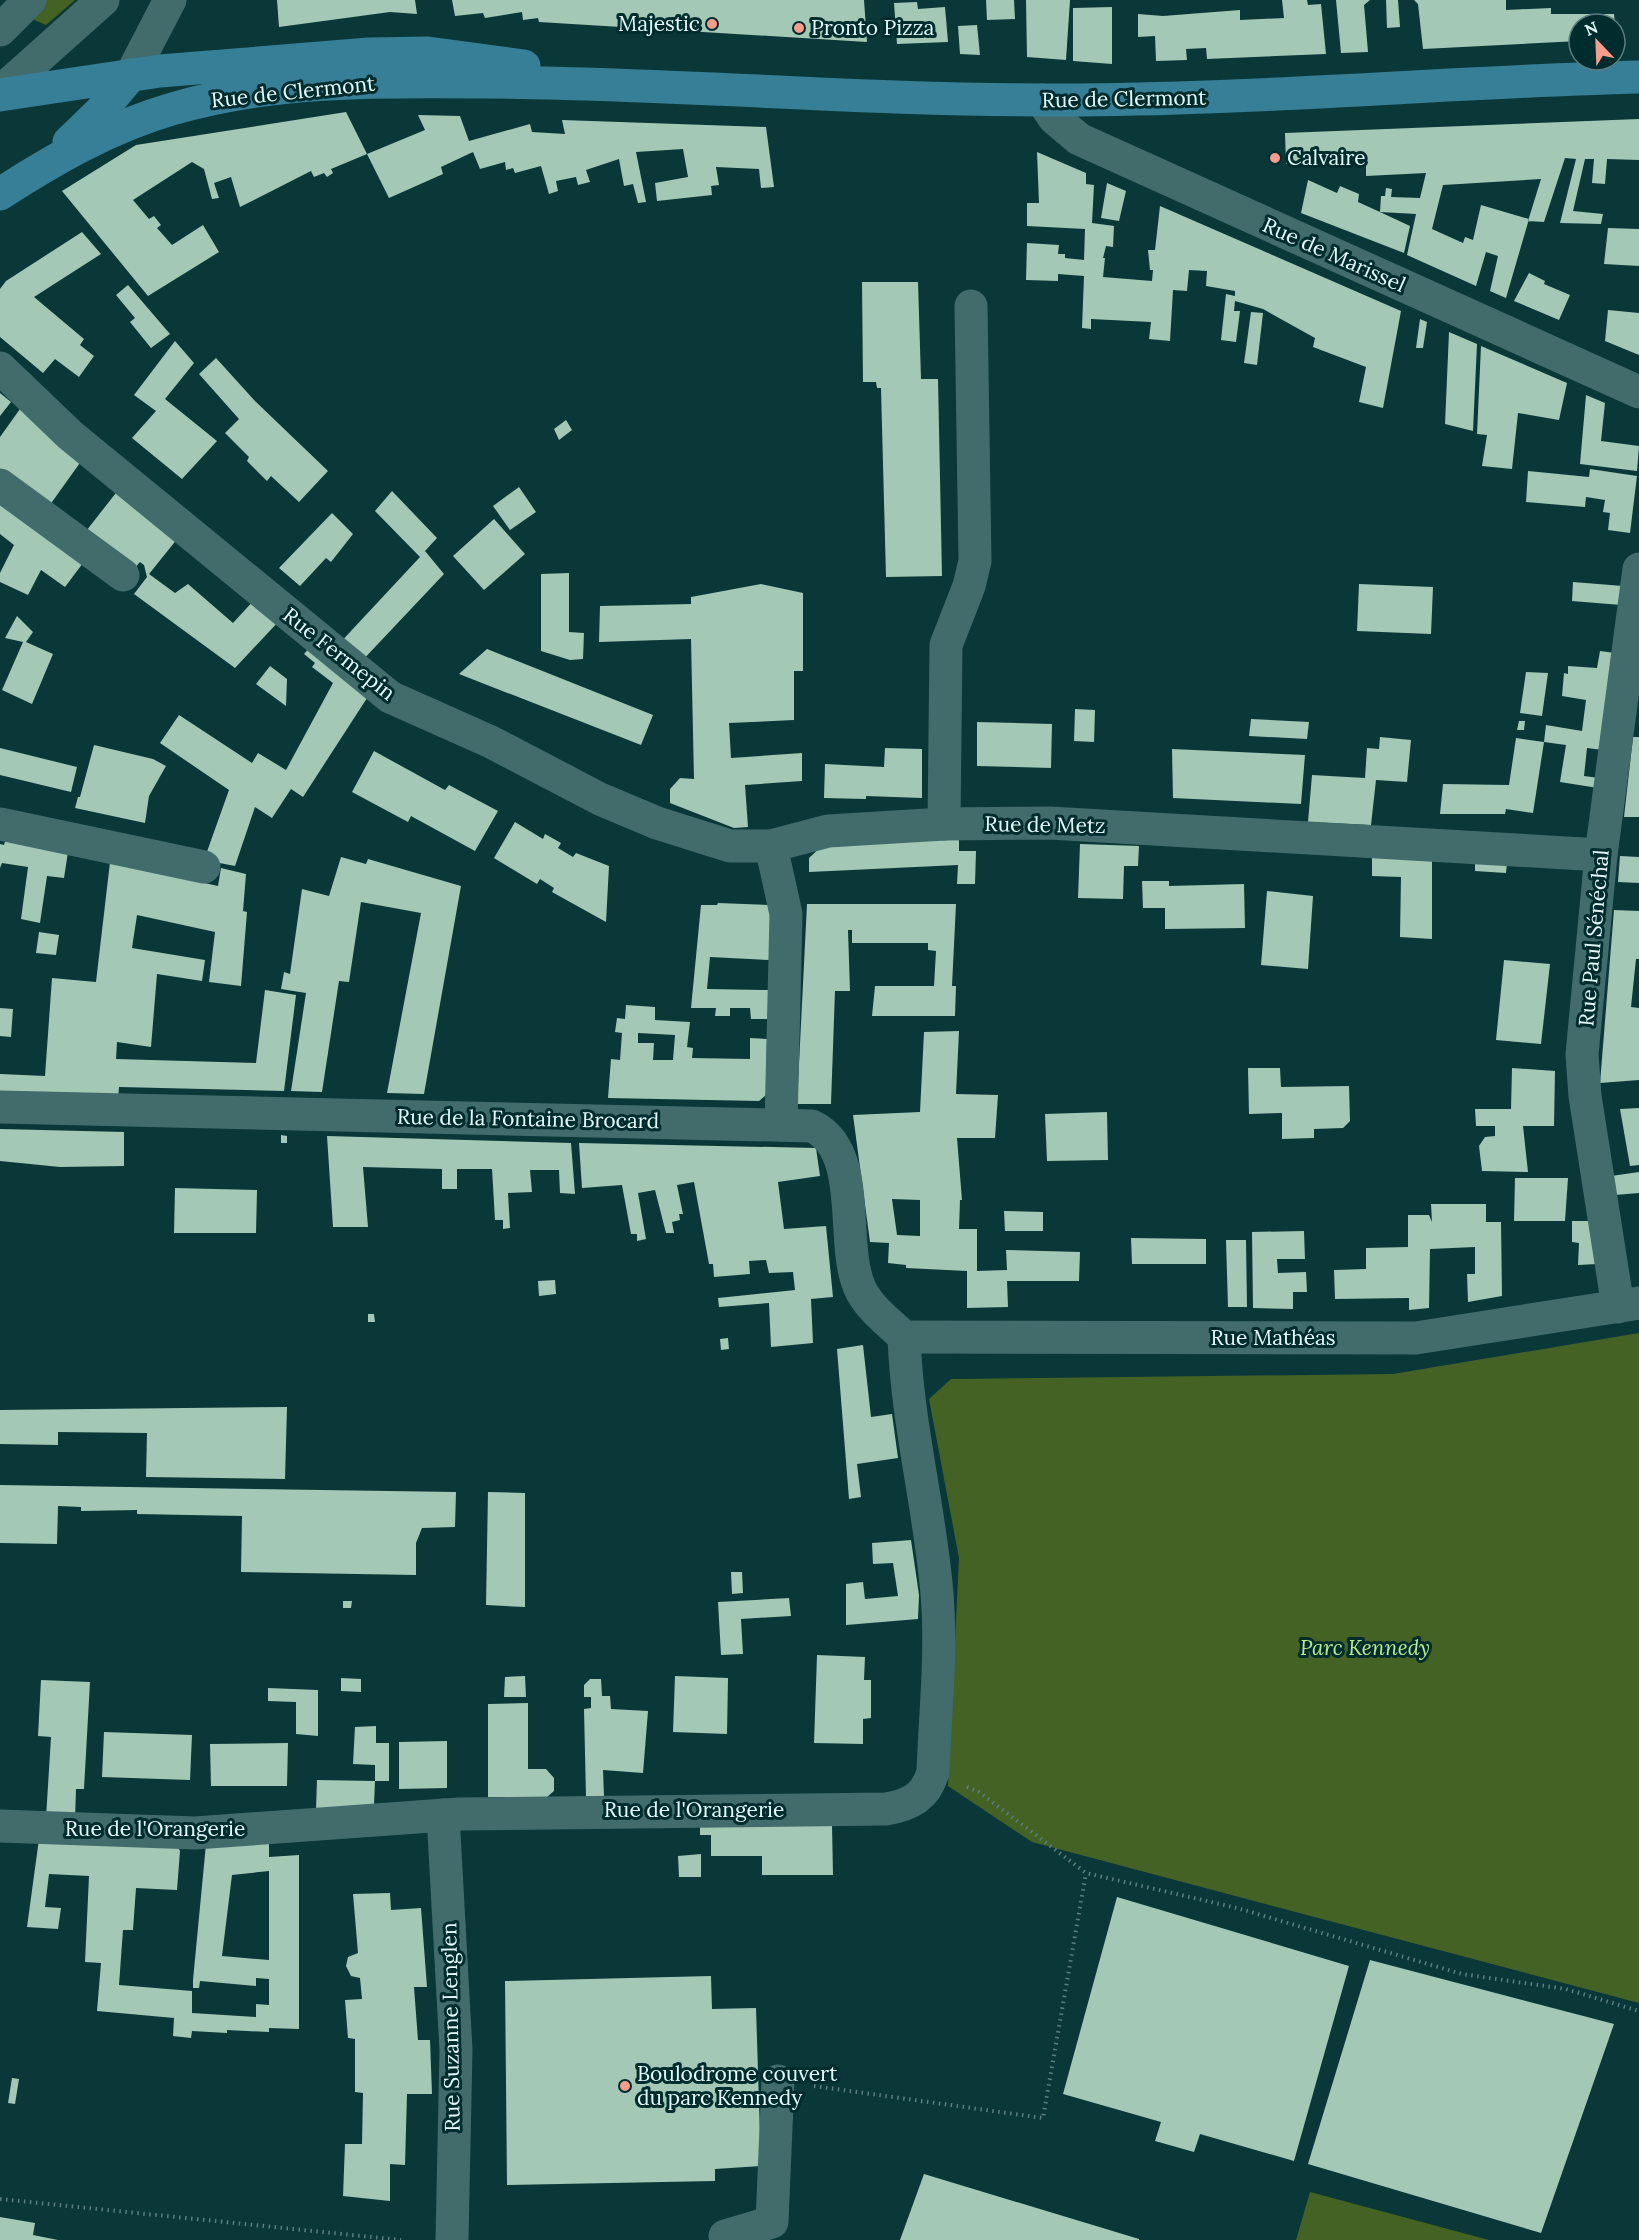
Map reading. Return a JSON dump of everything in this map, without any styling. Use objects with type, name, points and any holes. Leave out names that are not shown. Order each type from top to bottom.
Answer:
[{"type":"main road","name":"Rue de Clermont","points":[[0,93],[196,67],[400,52],[462,56],[608,82]]},
{"type":"main road","points":[[39,169],[100,112],[131,75]]},
{"type":"main road","name":"Rue de Clermont","points":[[0,194],[39,169],[134,122],[176,108],[232,95],[363,83],[608,82],[1042,100],[1215,99],[1478,82],[1639,77]]},
{"type":"street","points":[[0,30],[30,0]]},
{"type":"street","points":[[0,93],[103,0]]},
{"type":"street","points":[[131,75],[170,0]]},
{"type":"street","name":"Rue de Marissel","points":[[1042,100],[1054,118],[1079,139],[1639,392]]},
{"type":"street","points":[[944,824],[946,645],[969,586],[975,561],[971,306]]},
{"type":"street","name":"Rue Fermepin","points":[[0,368],[70,435],[390,697],[491,742],[600,799],[657,823],[730,846],[771,846]]},
{"type":"street","points":[[0,485],[123,575]]},
{"type":"street","name":"Rue Paul Sénéchal","points":[[1629,1305],[1585,1096],[1582,1054],[1601,855],[1639,569]]},
{"type":"street","points":[[0,824],[204,867]]},
{"type":"street","name":"Rue de Metz","points":[[771,846],[828,831],[944,824],[1092,824],[1601,855]]},
{"type":"street","points":[[771,846],[786,914],[781,1125]]},
{"type":"street","name":"Rue de la Fontaine Brocard","points":[[0,1107],[812,1126],[823,1131],[832,1141],[842,1164],[857,1283],[872,1308],[904,1337]]},
{"type":"street","name":"Rue Mathéas","points":[[904,1337],[1416,1338],[1629,1305]]},
{"type":"street","name":"Rue de l'Orangerie","points":[[0,1826],[195,1833],[443,1815],[886,1809],[913,1802],[929,1785],[933,1772],[939,1617],[935,1569],[908,1403],[904,1337]]},
{"type":"street","name":"Rue Suzanne Lenglen","points":[[443,1815],[456,2050],[452,2240]]},
{"type":"street","points":[[725,2236],[772,2222],[778,2081]]},
{"type":"path","points":[[933,1772],[978,1792],[1086,1873],[1237,1908],[1462,1974],[1566,1989],[1639,2011]]},
{"type":"path","points":[[778,2081],[1043,2118],[1086,1873]]},
{"type":"path","points":[[0,2199],[401,2240]]},
{"type":"green space","points":[[42,0],[75,0],[46,25],[25,16]]},
{"type":"green space","name":"Parc Kennedy","points":[[1639,1333],[1639,2003],[1032,1842],[948,1786],[959,1558],[929,1399],[951,1379],[1393,1374]]},
{"type":"green space","points":[[1310,2192],[1489,2240],[1296,2240]]},
{"type":"building","points":[[277,0],[415,0],[417,14],[390,12],[279,27]]},
{"type":"building","points":[[452,0],[864,0],[867,42],[539,22],[538,18],[523,20],[522,12],[485,18],[483,13],[455,16]]},
{"type":"building","points":[[986,0],[1014,0],[1015,19],[987,20]]},
{"type":"building","points":[[1026,0],[1070,0],[1066,60],[1027,57]]},
{"type":"building","points":[[1282,0],[1307,0],[1308,5],[1321,4],[1326,54],[1207,59],[1206,48],[1186,49],[1187,60],[1156,61],[1155,36],[1138,37],[1138,14],[1163,16],[1240,10],[1240,20],[1284,18]]},
{"type":"building","points":[[1336,0],[1370,0],[1364,5],[1368,52],[1341,53]]},
{"type":"building","points":[[1386,0],[1398,0],[1400,27],[1387,28]]},
{"type":"building","points":[[1414,0],[1506,0],[1506,10],[1551,8],[1551,14],[1567,14],[1567,42],[1423,49],[1418,4]]},
{"type":"building","points":[[917,2],[918,9],[945,7],[948,42],[897,44],[894,3]]},
{"type":"building","points":[[1112,7],[1112,64],[1073,61],[1073,8]]},
{"type":"building","points":[[977,25],[980,55],[960,54],[958,26]]},
{"type":"building","points":[[346,112],[367,154],[331,169],[333,173],[327,177],[324,173],[314,177],[311,171],[240,207],[231,177],[214,183],[219,198],[212,199],[204,169],[192,162],[133,200],[149,219],[154,216],[161,225],[157,228],[172,245],[203,225],[219,252],[148,296],[62,191],[136,145]]},
{"type":"building","points":[[418,115],[460,116],[469,141],[530,124],[532,132],[565,134],[562,120],[766,127],[774,187],[761,188],[759,169],[716,167],[719,185],[711,186],[712,195],[657,201],[655,183],[688,177],[683,149],[636,152],[646,202],[638,203],[633,184],[624,186],[619,159],[586,170],[590,182],[578,185],[576,177],[556,181],[558,191],[549,194],[541,166],[515,173],[513,168],[506,170],[505,162],[480,169],[473,152],[441,167],[443,174],[389,198],[367,154],[425,130]]},
{"type":"building","points":[[1639,119],[1639,160],[1607,159],[1605,184],[1592,183],[1594,159],[1585,159],[1573,211],[1603,214],[1601,224],[1560,223],[1576,159],[1565,158],[1544,222],[1528,221],[1506,298],[1490,291],[1498,256],[1486,252],[1476,286],[1407,255],[1416,214],[1380,212],[1381,196],[1385,196],[1386,188],[1392,189],[1391,197],[1420,198],[1426,173],[1366,176],[1366,160],[1286,164],[1285,133]],"holes":[[[1541,179],[1529,219],[1481,205],[1473,240],[1465,237],[1463,243],[1432,229],[1443,185]]]},
{"type":"building","points":[[1037,152],[1086,173],[1086,184],[1094,185],[1092,223],[1114,226],[1113,247],[1106,246],[1103,258],[1105,258],[1103,277],[1152,281],[1153,270],[1150,270],[1148,250],[1155,250],[1160,206],[1401,311],[1383,408],[1359,402],[1366,367],[1313,347],[1315,338],[1263,309],[1235,301],[1234,311],[1240,311],[1236,342],[1221,340],[1226,294],[1235,296],[1235,291],[1206,286],[1207,271],[1189,270],[1187,291],[1173,290],[1170,341],[1149,339],[1151,322],[1091,319],[1091,329],[1082,328],[1084,276],[1058,274],[1058,281],[1026,280],[1027,243],[1059,245],[1058,254],[1065,254],[1065,258],[1084,260],[1085,229],[1027,226],[1027,203],[1039,203]]},
{"type":"building","points":[[1308,180],[1337,193],[1340,186],[1359,194],[1358,202],[1410,226],[1404,253],[1301,213]]},
{"type":"building","points":[[1107,183],[1126,191],[1119,221],[1101,218]]},
{"type":"building","points":[[1608,228],[1639,229],[1639,266],[1604,264]]},
{"type":"building","points":[[82,232],[101,254],[34,297],[84,339],[80,345],[94,356],[79,377],[55,359],[43,373],[0,337],[0,289],[6,281]]},
{"type":"building","points":[[1529,273],[1545,281],[1544,284],[1570,295],[1559,320],[1514,301]]},
{"type":"building","points":[[862,282],[918,282],[921,379],[938,379],[942,576],[886,577],[881,388],[877,388],[876,382],[863,382]]},
{"type":"building","points":[[128,285],[170,334],[151,348],[130,322],[135,318],[116,295]]},
{"type":"building","points":[[1608,310],[1639,313],[1639,355],[1605,341]]},
{"type":"building","points":[[1251,312],[1263,313],[1257,365],[1244,363]]},
{"type":"building","points":[[1420,319],[1427,322],[1423,348],[1416,348]]},
{"type":"building","points":[[1449,332],[1477,344],[1473,431],[1445,424]]},
{"type":"building","points":[[175,341],[194,363],[165,399],[217,441],[182,479],[132,438],[156,411],[134,395]]},
{"type":"building","points":[[1481,346],[1567,383],[1559,420],[1518,413],[1512,469],[1482,466],[1487,435],[1477,434]]},
{"type":"building","points":[[216,358],[255,401],[328,471],[299,502],[271,476],[267,481],[247,461],[249,457],[225,433],[239,419],[199,374]]},
{"type":"building","points":[[0,393],[11,402],[0,416]]},
{"type":"building","points":[[1586,395],[1605,403],[1601,441],[1639,446],[1637,471],[1580,464]]},
{"type":"building","points":[[20,409],[82,460],[47,509],[0,475],[0,437]]},
{"type":"building","points":[[566,420],[572,430],[559,440],[554,429]]},
{"type":"building","points":[[1590,469],[1637,476],[1630,533],[1608,530],[1610,513],[1603,512],[1605,500],[1586,497],[1585,507],[1526,502],[1528,471],[1589,477]]},
{"type":"building","points":[[519,487],[536,512],[510,530],[493,506]]},
{"type":"building","points":[[119,489],[178,538],[149,574],[175,593],[188,584],[233,623],[256,598],[280,620],[235,668],[134,594],[147,577],[144,565],[140,562],[132,571],[83,535]]},
{"type":"building","points":[[392,491],[437,538],[425,551],[444,574],[359,664],[337,646],[420,557],[375,511]]},
{"type":"building","points":[[0,502],[83,563],[65,587],[41,570],[28,595],[0,582],[0,573],[14,545],[0,534]]},
{"type":"building","points":[[332,513],[353,534],[331,562],[326,558],[300,586],[279,568]]},
{"type":"building","points":[[494,519],[525,554],[484,590],[453,556]]},
{"type":"building","points":[[569,573],[569,632],[584,633],[583,659],[570,660],[541,651],[541,574]]},
{"type":"building","points":[[1573,582],[1623,586],[1621,605],[1572,601]]},
{"type":"building","points":[[761,584],[803,593],[803,671],[794,671],[794,720],[729,723],[731,758],[802,753],[802,781],[745,785],[748,827],[734,828],[670,803],[670,789],[680,778],[694,779],[691,639],[599,642],[600,606],[691,604],[691,597]]},
{"type":"building","points":[[1359,584],[1433,587],[1431,634],[1357,631]]},
{"type":"building","points":[[17,616],[33,632],[26,642],[53,654],[32,704],[2,690],[23,642],[5,638]]},
{"type":"building","points":[[310,647],[369,695],[303,797],[291,789],[272,818],[255,807],[235,866],[204,860],[229,790],[160,743],[179,715],[252,763],[258,753],[286,770],[333,683],[312,667],[315,663],[304,654]]},
{"type":"building","points":[[487,649],[653,715],[641,745],[459,674]]},
{"type":"building","points":[[1600,651],[1615,653],[1603,750],[1587,748],[1584,776],[1599,778],[1598,788],[1560,782],[1566,745],[1544,742],[1546,725],[1582,731],[1586,700],[1562,696],[1564,673],[1568,674],[1568,666],[1597,668]]},
{"type":"building","points":[[270,666],[287,679],[286,706],[256,684]]},
{"type":"building","points":[[1526,672],[1548,673],[1542,716],[1520,713]]},
{"type":"building","points":[[1075,709],[1095,710],[1094,742],[1074,741]]},
{"type":"building","points":[[1251,719],[1309,722],[1307,739],[1249,736]]},
{"type":"building","points":[[1519,721],[1525,721],[1524,730],[1517,730]]},
{"type":"building","points":[[977,722],[1052,724],[1051,768],[977,766]]},
{"type":"building","points":[[1380,737],[1411,740],[1407,782],[1376,780],[1371,825],[1308,822],[1312,775],[1365,778],[1367,748],[1379,749]]},
{"type":"building","points":[[1633,737],[1639,737],[1639,817],[1624,817]]},
{"type":"building","points":[[1516,738],[1544,742],[1533,813],[1506,809],[1505,814],[1440,814],[1443,784],[1509,785]]},
{"type":"building","points":[[94,745],[153,759],[166,766],[149,796],[145,823],[75,808]]},
{"type":"building","points":[[0,748],[77,767],[71,792],[0,775]]},
{"type":"building","points":[[885,748],[922,749],[922,798],[866,796],[866,799],[824,798],[825,764],[884,767]]},
{"type":"building","points":[[1172,749],[1305,755],[1301,804],[1173,798]]},
{"type":"building","points":[[374,751],[445,790],[449,785],[498,811],[475,851],[411,816],[408,822],[352,792]]},
{"type":"building","points":[[515,822],[543,839],[545,834],[561,843],[558,848],[573,857],[576,853],[609,866],[606,922],[552,892],[554,888],[540,879],[537,884],[494,858]]},
{"type":"building","points":[[6,838],[68,852],[64,878],[47,876],[40,923],[21,919],[28,867],[2,863],[0,868],[0,844],[4,845]]},
{"type":"building","points":[[959,838],[959,851],[976,851],[975,884],[957,884],[958,865],[809,872],[809,858],[824,844]]},
{"type":"building","points":[[1080,844],[1139,846],[1138,866],[1124,866],[1123,899],[1078,898]]},
{"type":"building","points":[[1372,854],[1432,858],[1432,939],[1400,937],[1401,877],[1372,876]]},
{"type":"building","points":[[1620,856],[1639,857],[1639,883],[1618,882]]},
{"type":"building","points":[[341,857],[366,864],[368,859],[461,886],[424,1094],[387,1093],[421,913],[361,902],[349,982],[339,981],[322,1092],[291,1091],[306,993],[281,989],[284,972],[290,974],[302,889],[329,896]]},
{"type":"building","points":[[1475,861],[1507,863],[1506,873],[1475,871]]},
{"type":"building","points":[[110,862],[218,886],[221,868],[246,874],[243,911],[247,912],[241,986],[209,982],[215,932],[137,915],[132,948],[205,960],[202,981],[157,974],[151,1047],[117,1042],[116,1059],[256,1063],[265,990],[296,995],[284,1091],[119,1087],[118,1101],[0,1097],[0,1074],[45,1076],[52,978],[96,982]]},
{"type":"building","points":[[1142,881],[1169,881],[1169,886],[1244,884],[1245,928],[1165,929],[1165,908],[1143,908]]},
{"type":"building","points":[[1267,891],[1313,896],[1308,969],[1261,965]]},
{"type":"building","points":[[718,903],[771,905],[769,960],[710,957],[707,989],[768,990],[768,1019],[751,1019],[750,1008],[730,1008],[730,1016],[715,1016],[716,1008],[691,1008],[701,905],[717,905]]},
{"type":"building","points":[[807,904],[956,904],[952,986],[956,986],[955,1016],[872,1016],[875,986],[934,986],[936,951],[928,950],[928,943],[852,943],[852,930],[848,930],[850,991],[835,991],[831,1104],[797,1104]]},
{"type":"building","points":[[1614,910],[1639,911],[1639,959],[1636,959],[1631,1007],[1639,1008],[1639,1080],[1600,1083]]},
{"type":"building","points":[[39,932],[59,935],[56,955],[36,953]]},
{"type":"building","points":[[1504,960],[1550,964],[1541,1044],[1496,1040]]},
{"type":"building","points":[[626,1005],[655,1007],[655,1020],[690,1022],[687,1047],[693,1048],[692,1058],[750,1059],[750,1038],[767,1039],[766,1095],[759,1101],[608,1098],[611,1059],[620,1060],[622,1033],[615,1032],[617,1018],[625,1019]],"holes":[[[638,1033],[675,1035],[673,1060],[653,1060],[654,1043],[638,1043]]]},
{"type":"building","points":[[0,1008],[13,1009],[11,1037],[0,1036]]},
{"type":"building","points":[[959,1031],[956,1094],[998,1095],[995,1138],[957,1138],[962,1200],[960,1200],[959,1229],[977,1229],[977,1271],[1007,1270],[1006,1250],[1080,1252],[1079,1281],[1007,1281],[1008,1307],[967,1308],[967,1271],[906,1268],[906,1265],[888,1263],[889,1243],[870,1242],[853,1115],[920,1112],[924,1032]],"holes":[[[892,1199],[920,1200],[920,1236],[897,1235]]]},
{"type":"building","points":[[1248,1068],[1280,1068],[1281,1087],[1349,1086],[1350,1121],[1343,1128],[1314,1129],[1314,1138],[1282,1139],[1282,1113],[1249,1114]]},
{"type":"building","points":[[1512,1068],[1555,1071],[1554,1126],[1523,1126],[1528,1172],[1482,1171],[1479,1146],[1485,1137],[1495,1136],[1495,1126],[1476,1126],[1475,1109],[1511,1109]]},
{"type":"building","points":[[1639,1108],[1639,1165],[1630,1166],[1620,1109]]},
{"type":"building","points":[[1107,1112],[1108,1160],[1047,1161],[1045,1114]]},
{"type":"building","points":[[0,1129],[124,1132],[124,1166],[60,1167],[0,1161]]},
{"type":"building","points":[[281,1135],[287,1136],[287,1143],[281,1143]]},
{"type":"building","points":[[327,1136],[571,1143],[575,1194],[560,1193],[559,1170],[530,1170],[532,1192],[508,1193],[510,1228],[503,1229],[503,1220],[495,1220],[492,1169],[457,1169],[457,1189],[442,1189],[442,1169],[363,1167],[368,1227],[333,1227]]},
{"type":"building","points":[[579,1143],[816,1148],[820,1176],[778,1182],[784,1229],[826,1226],[833,1297],[811,1299],[813,1343],[771,1347],[769,1303],[719,1307],[718,1298],[795,1290],[793,1272],[769,1273],[766,1260],[749,1261],[750,1274],[714,1277],[713,1264],[709,1264],[694,1182],[677,1185],[683,1214],[679,1214],[680,1220],[672,1222],[674,1233],[666,1233],[655,1190],[638,1193],[646,1239],[637,1241],[637,1234],[631,1234],[622,1185],[582,1188]]},
{"type":"building","points":[[1639,1172],[1639,1193],[1615,1195],[1611,1176]]},
{"type":"building","points":[[1515,1178],[1568,1178],[1565,1221],[1514,1221]]},
{"type":"building","points":[[175,1188],[257,1190],[256,1233],[174,1233]]},
{"type":"building","points":[[1431,1204],[1486,1204],[1486,1222],[1501,1222],[1502,1296],[1468,1302],[1467,1274],[1475,1274],[1475,1247],[1430,1249],[1429,1308],[1409,1310],[1409,1298],[1335,1299],[1334,1270],[1366,1269],[1366,1248],[1408,1247],[1408,1215],[1429,1215],[1432,1222]]},
{"type":"building","points":[[1004,1211],[1043,1212],[1043,1231],[1005,1231]]},
{"type":"building","points":[[1572,1221],[1590,1221],[1597,1264],[1578,1265],[1579,1243],[1572,1242]]},
{"type":"building","points":[[1304,1231],[1305,1259],[1277,1259],[1278,1273],[1306,1272],[1307,1292],[1293,1292],[1293,1309],[1253,1308],[1252,1232]]},
{"type":"building","points":[[1131,1238],[1206,1239],[1206,1264],[1132,1264]]},
{"type":"building","points":[[1226,1240],[1246,1240],[1247,1307],[1228,1307]]},
{"type":"building","points":[[555,1280],[556,1294],[539,1296],[538,1281]]},
{"type":"building","points":[[368,1314],[374,1314],[375,1322],[368,1322]]},
{"type":"building","points":[[728,1338],[729,1349],[721,1350],[720,1339]]},
{"type":"building","points":[[863,1345],[871,1417],[892,1414],[898,1458],[857,1464],[861,1497],[849,1499],[837,1349]]},
{"type":"building","points":[[287,1407],[285,1479],[146,1477],[147,1433],[58,1432],[58,1445],[0,1444],[0,1410]]},
{"type":"building","points":[[0,1485],[456,1492],[455,1527],[422,1528],[416,1543],[416,1575],[241,1572],[242,1516],[137,1514],[137,1510],[81,1511],[81,1507],[58,1506],[57,1544],[0,1543]]},
{"type":"building","points":[[488,1492],[525,1493],[525,1607],[486,1605]]},
{"type":"building","points":[[911,1540],[919,1595],[918,1619],[846,1625],[846,1584],[863,1582],[865,1599],[898,1596],[893,1563],[873,1564],[872,1543]]},
{"type":"building","points":[[731,1572],[742,1572],[743,1593],[732,1594]]},
{"type":"building","points":[[789,1598],[791,1616],[741,1619],[743,1654],[721,1655],[718,1602]]},
{"type":"building","points":[[343,1601],[352,1601],[351,1608],[343,1608]]},
{"type":"building","points":[[817,1655],[865,1657],[864,1680],[871,1680],[871,1718],[863,1719],[863,1744],[814,1743]]},
{"type":"building","points":[[525,1676],[526,1697],[504,1697],[505,1677]]},
{"type":"building","points":[[675,1676],[728,1678],[727,1734],[673,1732]]},
{"type":"building","points":[[341,1678],[361,1679],[361,1692],[341,1691]]},
{"type":"building","points":[[590,1679],[601,1679],[602,1696],[610,1696],[611,1709],[648,1711],[643,1773],[603,1770],[604,1796],[586,1797],[584,1709],[591,1708],[591,1697],[584,1697],[584,1685]]},
{"type":"building","points":[[41,1680],[90,1682],[84,1789],[76,1789],[75,1819],[46,1818],[51,1737],[38,1736]]},
{"type":"building","points":[[268,1688],[318,1690],[318,1736],[296,1734],[296,1702],[268,1701]]},
{"type":"building","points":[[528,1703],[528,1769],[546,1769],[554,1778],[554,1791],[547,1797],[488,1797],[488,1704]]},
{"type":"building","points":[[376,1726],[376,1743],[389,1743],[389,1781],[375,1781],[375,1765],[353,1764],[355,1727]]},
{"type":"building","points":[[104,1732],[192,1735],[190,1780],[102,1777]]},
{"type":"building","points":[[447,1741],[447,1788],[399,1789],[399,1742]]},
{"type":"building","points":[[288,1743],[287,1786],[211,1786],[210,1744]]},
{"type":"building","points":[[317,1780],[375,1781],[374,1805],[316,1809]]},
{"type":"building","points":[[832,1824],[833,1875],[762,1875],[762,1856],[711,1856],[711,1835],[700,1835],[700,1825]]},
{"type":"building","points":[[269,1838],[269,1857],[299,1855],[299,2029],[269,2028],[269,2032],[227,2030],[227,2033],[192,2031],[191,2038],[173,2036],[174,2018],[97,2011],[101,1963],[85,1962],[89,1876],[49,1874],[45,1907],[61,1908],[58,1929],[27,1927],[39,1839],[177,1845],[180,1851],[177,1890],[136,1888],[133,1930],[123,1930],[119,1985],[192,1991],[192,2013],[256,2017],[256,2004],[269,2005],[269,1979],[256,1978],[256,1986],[200,1981],[199,1988],[193,1988],[206,1844]],"holes":[[[269,1871],[269,1960],[222,1956],[232,1875]]]},
{"type":"building","points":[[701,1854],[701,1877],[679,1877],[678,1856]]},
{"type":"building","points":[[390,1893],[391,1910],[421,1908],[427,1987],[414,1987],[418,2040],[430,2040],[432,2094],[407,2094],[405,2165],[390,2164],[390,2201],[343,2196],[345,2144],[362,2144],[363,2093],[355,2092],[355,2039],[348,2038],[345,2000],[362,1999],[360,1978],[351,1976],[346,1966],[348,1957],[358,1953],[353,1894]]},
{"type":"building","points":[[1117,1897],[1349,1966],[1294,2161],[1200,2134],[1194,2152],[1155,2141],[1161,2122],[1063,2094]]},
{"type":"building","points":[[1370,1960],[1614,2024],[1541,2233],[1308,2164]]},
{"type":"building","points":[[711,1976],[712,2009],[756,2008],[761,2166],[715,2169],[715,2181],[507,2185],[505,1981]]},
{"type":"building","points":[[12,2078],[19,2079],[15,2104],[8,2103]]},
{"type":"building","points":[[924,2174],[1139,2239],[1139,2240],[900,2240]]},
{"type":"building","points":[[0,2217],[35,2223],[33,2235],[58,2240],[0,2240]]},
{"type":"place","name":"Majestic","points":[[712,24]]},
{"type":"place","name":"Pronto Pizza","points":[[799,28]]},
{"type":"place","name":"Calvaire","points":[[1275,158]]},
{"type":"place","name":"Boulodrome couvert du parc Kennedy","points":[[625,2086]]}]
